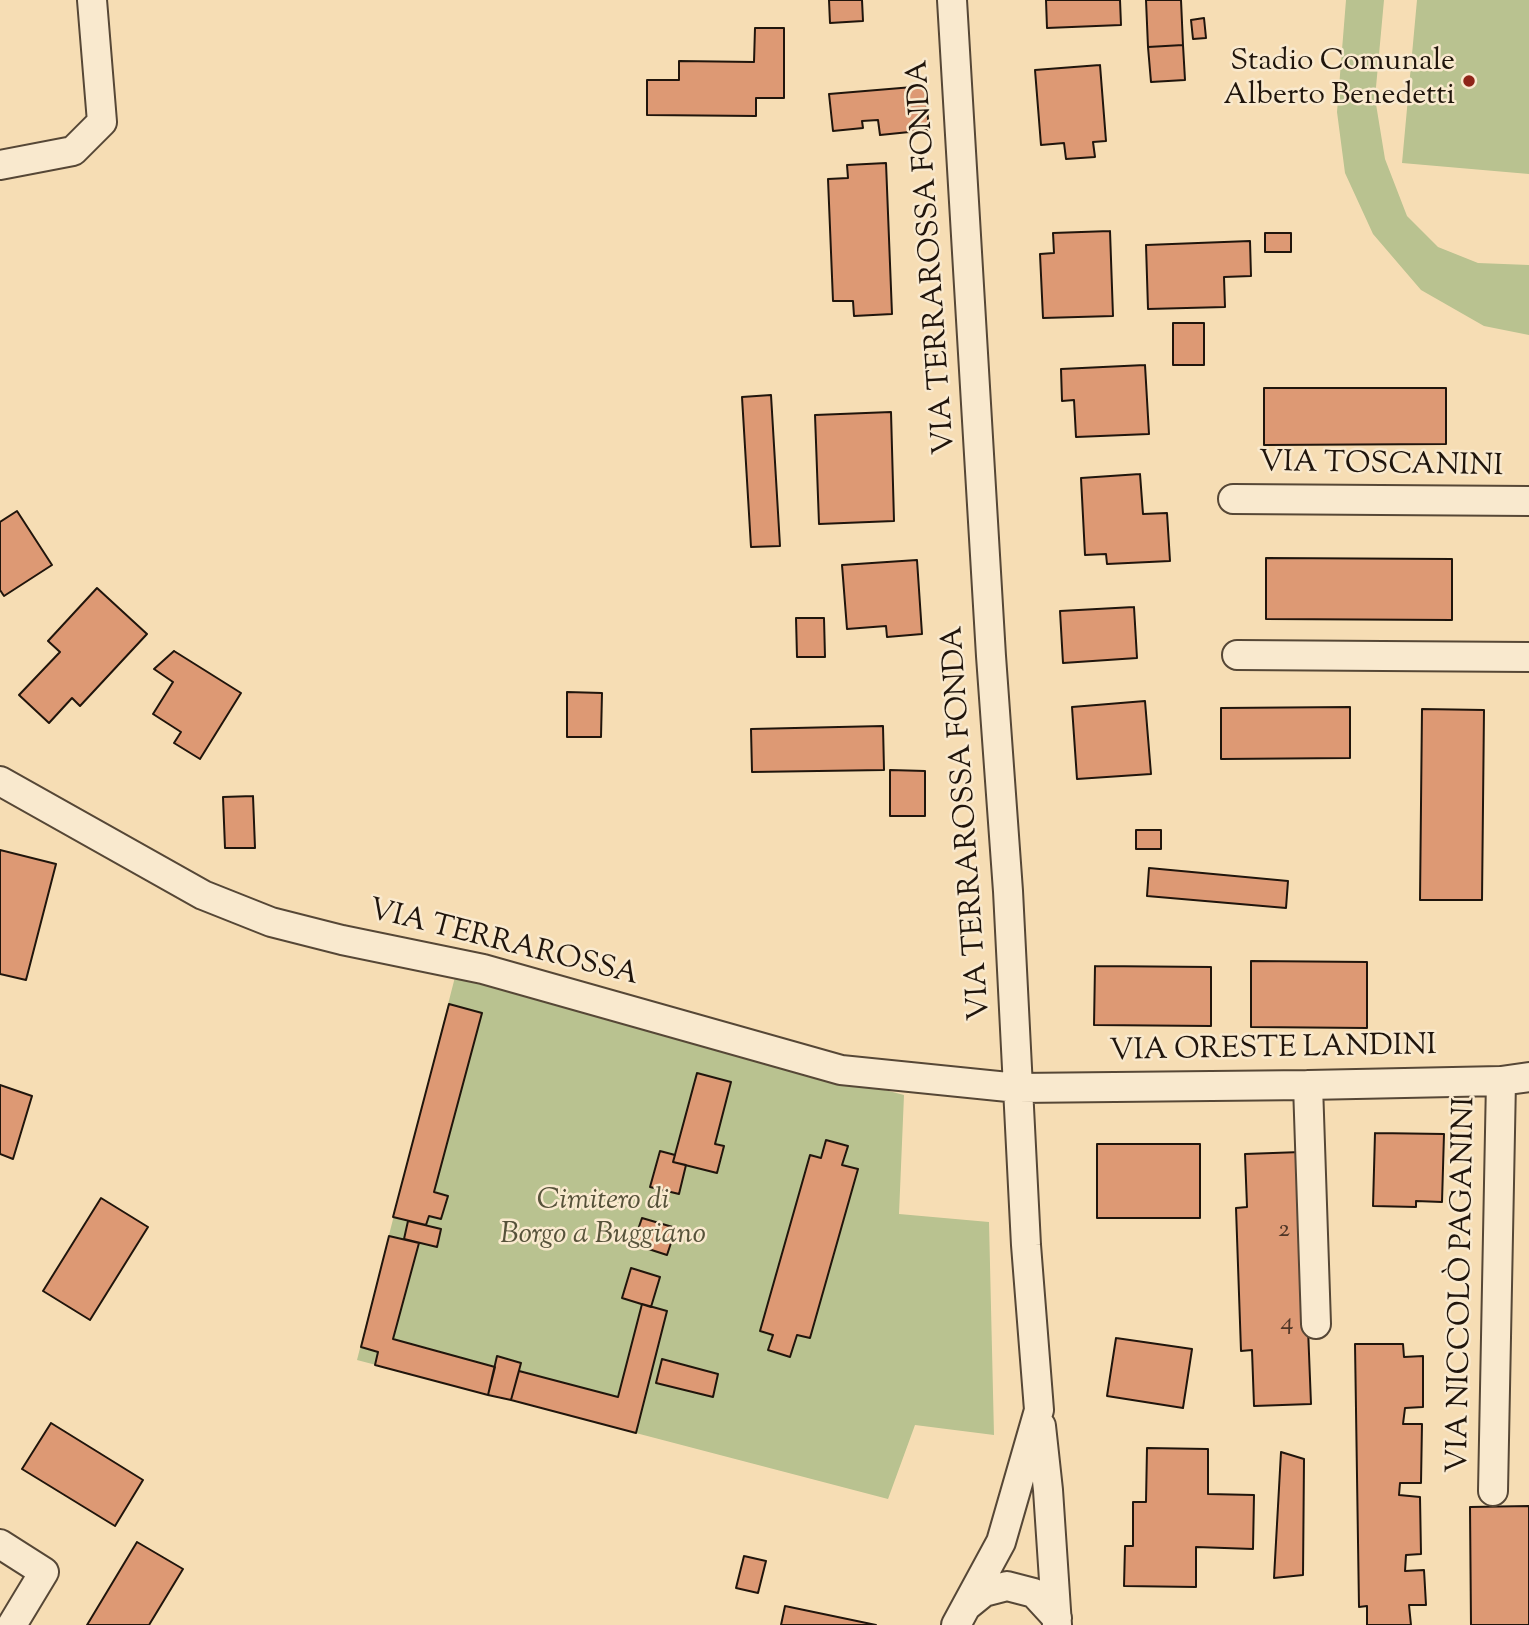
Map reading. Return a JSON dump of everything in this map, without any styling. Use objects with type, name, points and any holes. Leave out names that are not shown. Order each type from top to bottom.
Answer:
[{"type":"street","points":[[0,165],[73,151],[102,122],[92,0]]},
{"type":"street","name":"VIA TERRAROSSA FONDA","points":[[952,0],[1026,1245],[1039,1410],[1001,1542],[962,1615]]},
{"type":"street","name":"VIA TOSCANINI","points":[[1233,499],[1529,501]]},
{"type":"street","points":[[1237,655],[1529,657]]},
{"type":"street","name":"VIA TERRAROSSA","points":[[0,781],[203,895],[271,922],[342,940],[483,969],[841,1070],[1018,1088]]},
{"type":"street","name":"VIA ORESTE LANDINI","points":[[1018,1088],[1501,1081],[1529,1077]]},
{"type":"street","name":"VIA NICCOLÒ PAGANINI","points":[[1493,1491],[1501,1081]]},
{"type":"street","points":[[1308,1085],[1316,1324]]},
{"type":"street","points":[[1039,1410],[1048,1490],[1057,1621]]},
{"type":"street","points":[[0,1544],[44,1573],[12,1625]]},
{"type":"street","points":[[962,1615],[984,1592],[1007,1586],[1034,1593],[1057,1621]]},
{"type":"green space","points":[[1346,0],[1384,0],[1375,98],[1385,159],[1407,216],[1438,247],[1478,263],[1529,265],[1529,335],[1484,326],[1421,290],[1373,234],[1345,173],[1337,112]]},
{"type":"green space","name":"Stadio Comunale Alberto Benedetti","points":[[1417,0],[1529,0],[1529,174],[1402,163]]},
{"type":"green space","name":"Cimitero di Borgo a Buggiano","points":[[455,977],[904,1095],[899,1214],[989,1222],[994,1435],[915,1425],[888,1499],[357,1360]]},
{"type":"building","points":[[829,0],[862,0],[863,21],[830,23]]},
{"type":"building","points":[[1046,0],[1120,0],[1121,25],[1047,28]]},
{"type":"building","points":[[1146,0],[1181,0],[1183,45],[1148,47]]},
{"type":"building","points":[[1204,18],[1206,38],[1193,39],[1191,20]]},
{"type":"building","points":[[755,28],[784,28],[784,98],[756,98],[756,116],[647,115],[647,80],[679,80],[679,61],[754,62]]},
{"type":"building","points":[[1183,45],[1185,80],[1151,82],[1148,47]]},
{"type":"building","points":[[1100,65],[1106,141],[1093,142],[1095,157],[1066,159],[1064,143],[1041,145],[1035,70]]},
{"type":"building","points":[[925,86],[929,130],[880,135],[878,120],[862,121],[863,128],[833,131],[829,94]]},
{"type":"building","points":[[886,163],[892,314],[854,316],[853,301],[833,301],[828,179],[848,178],[847,165]]},
{"type":"building","points":[[1110,231],[1113,316],[1043,318],[1040,254],[1054,253],[1053,233]]},
{"type":"building","points":[[1265,233],[1291,233],[1291,252],[1265,252]]},
{"type":"building","points":[[1250,241],[1251,276],[1224,277],[1225,307],[1148,309],[1146,245]]},
{"type":"building","points":[[1173,323],[1204,323],[1204,365],[1173,365]]},
{"type":"building","points":[[1145,365],[1149,434],[1076,437],[1074,400],[1062,401],[1061,369]]},
{"type":"building","points":[[1264,388],[1446,388],[1446,444],[1264,445]]},
{"type":"building","points":[[771,395],[780,546],[751,547],[742,397]]},
{"type":"building","points":[[891,412],[894,521],[819,524],[815,415]]},
{"type":"building","points":[[1140,474],[1143,514],[1167,513],[1170,561],[1107,564],[1106,554],[1085,555],[1081,478]]},
{"type":"building","points":[[17,511],[52,565],[4,596],[0,590],[0,522]]},
{"type":"building","points":[[1266,558],[1452,559],[1452,620],[1266,619]]},
{"type":"building","points":[[917,560],[922,634],[887,637],[886,626],[847,629],[842,565]]},
{"type":"building","points":[[97,588],[147,634],[80,706],[72,698],[49,723],[19,695],[60,652],[48,641]]},
{"type":"building","points":[[1134,607],[1137,658],[1063,663],[1060,611]]},
{"type":"building","points":[[796,618],[824,618],[825,657],[797,657]]},
{"type":"building","points":[[174,651],[241,693],[200,759],[174,743],[181,732],[153,714],[173,682],[154,669]]},
{"type":"building","points":[[567,692],[602,693],[601,737],[567,737]]},
{"type":"building","points":[[1145,701],[1151,774],[1077,779],[1072,707]]},
{"type":"building","points":[[1350,707],[1350,758],[1221,759],[1221,708]]},
{"type":"building","points":[[1422,709],[1484,710],[1482,900],[1420,900]]},
{"type":"building","points":[[883,726],[884,770],[752,772],[751,729]]},
{"type":"building","points":[[890,770],[925,771],[925,816],[890,816]]},
{"type":"building","points":[[253,796],[255,848],[225,848],[223,797]]},
{"type":"building","points":[[1136,830],[1161,830],[1161,849],[1136,849]]},
{"type":"building","points":[[0,850],[56,864],[26,980],[0,974]]},
{"type":"building","points":[[1149,868],[1288,881],[1286,908],[1147,896]]},
{"type":"building","points":[[1251,961],[1367,962],[1367,1028],[1251,1027]]},
{"type":"building","points":[[1095,966],[1211,967],[1211,1026],[1094,1025]]},
{"type":"building","points":[[449,1004],[482,1013],[434,1192],[448,1196],[441,1219],[429,1216],[426,1225],[393,1217]]},
{"type":"building","points":[[697,1073],[731,1082],[715,1144],[724,1146],[717,1173],[673,1162]]},
{"type":"building","points":[[0,1085],[32,1096],[13,1159],[0,1154]]},
{"type":"building","points":[[1375,1133],[1444,1134],[1442,1202],[1416,1201],[1416,1207],[1373,1206]]},
{"type":"building","points":[[826,1140],[848,1146],[842,1165],[858,1169],[810,1338],[797,1335],[790,1357],[768,1350],[773,1335],[760,1331],[810,1155],[821,1158]]},
{"type":"building","points":[[1097,1144],[1200,1144],[1200,1218],[1097,1218]]},
{"type":"building","points":[[660,1151],[675,1155],[673,1162],[686,1165],[679,1194],[650,1187]]},
{"type":"building","points":[[1301,1152],[1311,1404],[1254,1406],[1252,1350],[1241,1351],[1236,1208],[1247,1207],[1245,1154]]},
{"type":"building","points":[[101,1198],[148,1227],[90,1320],[43,1291]]},
{"type":"building","points":[[642,1218],[676,1228],[667,1255],[633,1244]]},
{"type":"building","points":[[408,1221],[441,1229],[437,1247],[404,1239]]},
{"type":"building","points":[[389,1236],[419,1243],[393,1339],[495,1367],[488,1395],[375,1365],[378,1352],[361,1347]]},
{"type":"building","points":[[631,1268],[660,1277],[651,1307],[622,1298]]},
{"type":"building","points":[[642,1304],[667,1311],[636,1433],[511,1400],[519,1371],[618,1397]]},
{"type":"building","points":[[1116,1338],[1192,1349],[1183,1408],[1107,1396]]},
{"type":"building","points":[[1355,1344],[1403,1344],[1404,1357],[1423,1356],[1423,1407],[1405,1408],[1403,1424],[1422,1424],[1421,1483],[1400,1483],[1399,1495],[1420,1497],[1421,1554],[1406,1555],[1405,1571],[1424,1570],[1426,1605],[1409,1605],[1411,1625],[1367,1625],[1367,1606],[1359,1607]]},
{"type":"building","points":[[497,1356],[521,1363],[511,1400],[488,1395]]},
{"type":"building","points":[[662,1359],[718,1374],[713,1397],[656,1383]]},
{"type":"building","points":[[51,1423],[143,1480],[115,1526],[22,1469]]},
{"type":"building","points":[[1147,1448],[1208,1449],[1208,1494],[1254,1495],[1253,1549],[1196,1547],[1196,1587],[1124,1586],[1125,1546],[1133,1546],[1133,1502],[1146,1502]]},
{"type":"building","points":[[1281,1452],[1304,1459],[1303,1575],[1274,1578]]},
{"type":"building","points":[[1529,1506],[1529,1625],[1471,1625],[1470,1507]]},
{"type":"building","points":[[137,1542],[183,1569],[149,1625],[87,1625]]},
{"type":"building","points":[[744,1556],[766,1561],[758,1593],[736,1588]]},
{"type":"building","points":[[785,1606],[876,1625],[781,1625]]},
{"type":"place","name":"Stadio Comunale Alberto Benedetti","points":[[1469,81]]}]
